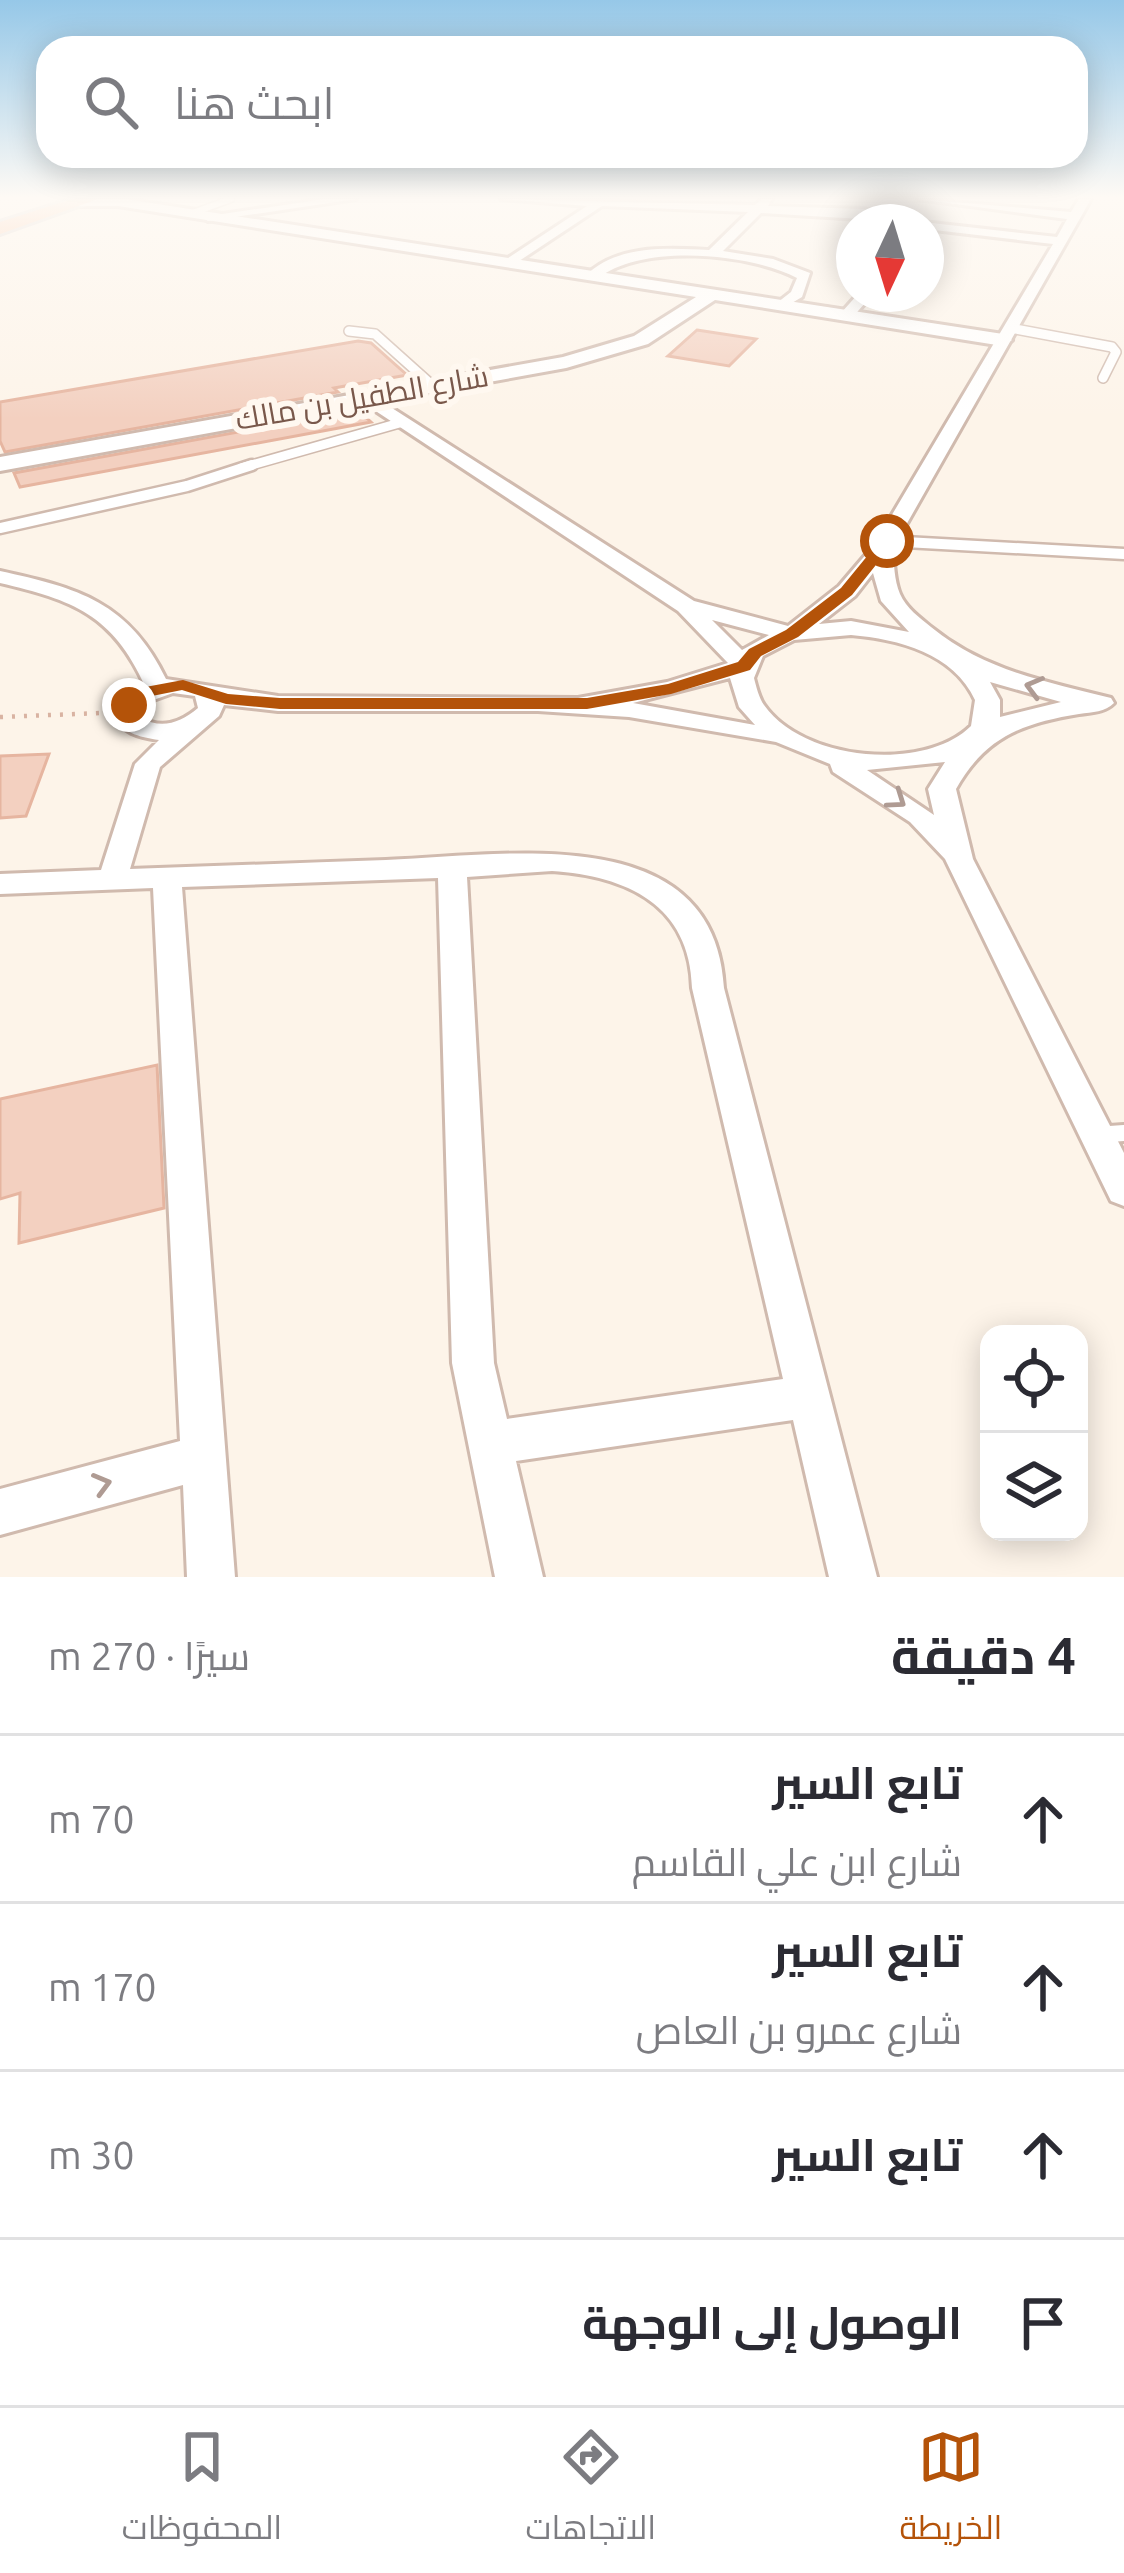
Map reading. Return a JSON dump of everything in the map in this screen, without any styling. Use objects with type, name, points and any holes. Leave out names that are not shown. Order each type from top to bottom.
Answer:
[{"type":"street","points":[[571,273],[846,316],[1006,334]]},
{"type":"street","points":[[592,276],[596,273]]},
{"type":"street","points":[[781,306],[806,282],[800,273]]},
{"type":"street","points":[[783,739],[745,703],[740,684],[744,666],[755,653],[792,634],[847,591],[885,544],[1042,273]]},
{"type":"street","name":"شارع الطفيل بن مالك","points":[[0,464],[607,351],[660,330],[711,295]]},
{"type":"street","points":[[846,316],[850,312]]},
{"type":"street","points":[[364,398],[686,606],[744,666]]},
{"type":"street","points":[[885,544],[884,580],[897,608],[940,650],[968,668],[986,691],[988,714],[943,789],[959,860]]},
{"type":"street","points":[[0,577],[95,606],[125,628],[143,649],[158,688]]},
{"type":"street","points":[[686,606],[792,634],[866,629],[940,650],[1030,687],[1113,704]]},
{"type":"street","points":[[587,703],[671,689],[744,666]]},
{"type":"street","points":[[148,764],[132,720],[136,698],[158,688],[183,685],[200,714]]},
{"type":"street","points":[[132,720],[162,732],[200,714],[280,703],[587,703],[685,714],[783,739],[822,755],[920,816],[959,860],[1110,1134],[1124,1190]]},
{"type":"street","points":[[822,755],[867,763],[911,763],[950,753],[976,736],[1046,712],[1113,704]]},
{"type":"street","points":[[112,881],[148,764],[200,714]]},
{"type":"street","points":[[0,884],[522,865],[590,873],[622,886],[670,921],[708,988],[853,1577]]},
{"type":"street","points":[[452,867],[473,1363],[519,1577]]},
{"type":"street","points":[[167,880],[211,1577]]},
{"type":"street","points":[[491,1443],[807,1397]]},
{"type":"street","points":[[0,1512],[203,1456]]},
{"type":"lane","points":[[349,331],[375,334],[433,386]]},
{"type":"lane","points":[[1006,334],[1112,347],[1115,354],[1103,378]]},
{"type":"lane","points":[[0,528],[187,485],[213,472],[309,452],[403,422]]},
{"type":"lane","points":[[885,544],[952,541],[1124,554]]},
{"type":"path","points":[[0,717],[132,720]]},
{"type":"building","points":[[697,330],[756,339],[729,366],[668,356]]},
{"type":"building","points":[[358,341],[371,343],[407,375],[334,388],[338,392],[5,452],[0,441],[0,402]]},
{"type":"building","points":[[358,410],[371,422],[20,487],[14,473]]},
{"type":"building","points":[[49,754],[26,816],[0,818],[0,756]]},
{"type":"building","points":[[157,1065],[164,1208],[19,1243],[20,1193],[0,1199],[0,1099]]},
{"type":"route","points":[[129,705],[146,692],[183,685],[226,699],[261,703],[587,703],[671,689],[744,666],[771,642],[792,634],[847,591],[887,541]]}]
